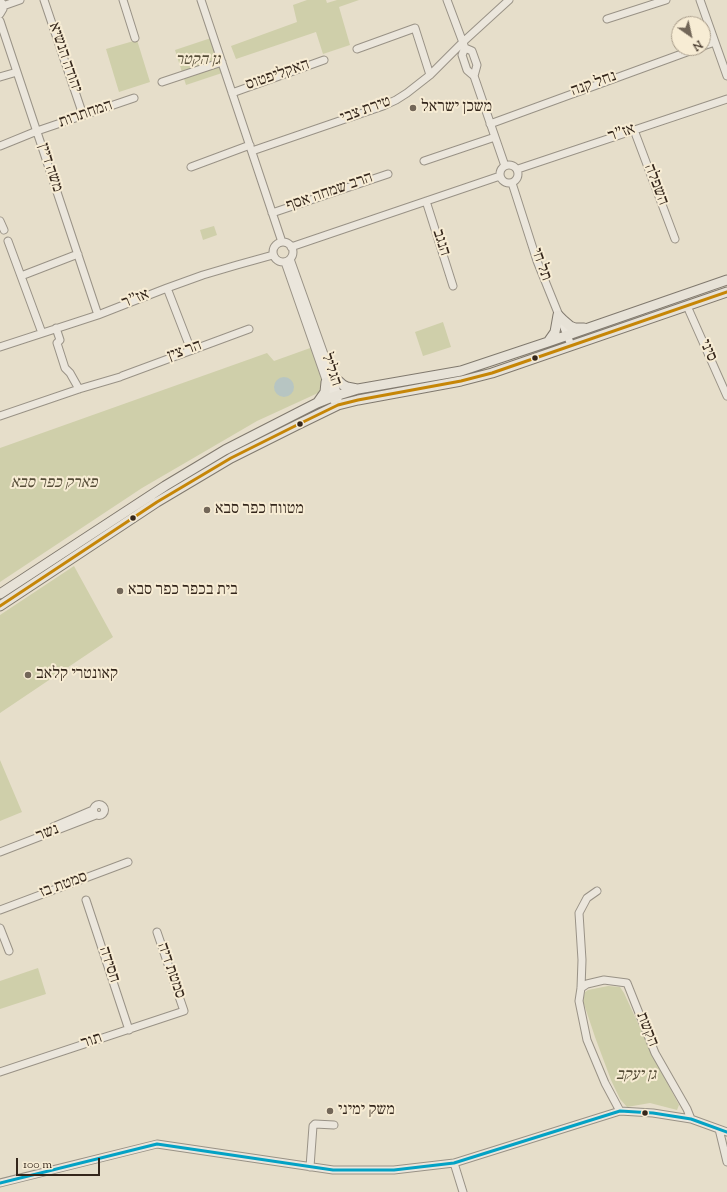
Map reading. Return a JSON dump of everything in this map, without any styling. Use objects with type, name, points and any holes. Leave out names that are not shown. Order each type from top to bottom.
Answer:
[{"type":"main road","points":[[0,594],[165,486],[225,450],[317,403],[358,389],[460,371],[727,280]]},
{"type":"main road","points":[[0,606],[157,502],[217,466],[338,405],[461,381],[492,373],[727,292]]},
{"type":"main road","points":[[558,315],[570,326],[587,328]]},
{"type":"main road","points":[[548,342],[555,332],[558,315]]},
{"type":"main road","points":[[317,403],[325,392],[329,378],[338,381],[347,388],[358,389]]},
{"type":"street","points":[[0,14],[2,11],[2,3],[20,0]]},
{"type":"street","name":"יהודה הנשיא","points":[[44,0],[84,115]]},
{"type":"street","points":[[123,0],[135,38]]},
{"type":"street","points":[[201,0],[282,242]]},
{"type":"street","points":[[447,0],[464,45],[462,55],[467,70],[474,76],[505,166]]},
{"type":"street","name":"טירת צבי","points":[[190,167],[383,106],[396,100],[407,93],[464,45],[509,0]]},
{"type":"street","points":[[607,19],[666,0]]},
{"type":"street","points":[[700,0],[715,42],[724,57],[727,76]]},
{"type":"street","name":"משה דיין","points":[[0,22],[98,315]]},
{"type":"street","points":[[357,49],[415,28],[430,74]]},
{"type":"street","points":[[711,43],[715,42]]},
{"type":"street","points":[[464,45],[472,51],[477,65],[474,76]]},
{"type":"street","name":"נחל קנה","points":[[490,124],[676,56]]},
{"type":"street","name":"האקליפטוס","points":[[232,93],[324,60]]},
{"type":"street","points":[[162,82],[222,62]]},
{"type":"street","points":[[0,77],[17,72]]},
{"type":"street","name":"המחתרות","points":[[0,146],[134,98]]},
{"type":"street","name":"אז\"ר","points":[[518,169],[727,99]]},
{"type":"street","name":"השפלה","points":[[634,130],[675,239]]},
{"type":"street","points":[[424,161],[495,137]]},
{"type":"street","points":[[510,165],[518,169],[517,178],[512,183],[510,184],[503,182],[500,176],[500,170],[505,166],[510,165]]},
{"type":"street","name":"הרב שמחה אסף","points":[[272,213],[388,174]]},
{"type":"street","points":[[291,247],[500,176]]},
{"type":"street","name":"תל חי","points":[[512,183],[537,261],[571,345]]},
{"type":"street","name":"הנגב","points":[[426,201],[453,286]]},
{"type":"street","points":[[0,221],[4,230]]},
{"type":"street","points":[[8,241],[42,333]]},
{"type":"street","points":[[282,242],[291,247],[292,254],[287,260],[277,260],[273,256],[274,247],[276,244],[282,242]]},
{"type":"street","points":[[21,276],[78,254]]},
{"type":"street","name":"אז\"ר","points":[[0,347],[98,315],[167,288],[237,265],[273,256]]},
{"type":"street","name":"הגליל","points":[[287,260],[338,405]]},
{"type":"street","points":[[167,288],[191,350]]},
{"type":"street","name":"סיני","points":[[686,306],[727,396]]},
{"type":"street","points":[[56,328],[60,340],[57,344],[65,368],[70,373],[79,389]]},
{"type":"street","name":"הר צין","points":[[0,416],[121,376],[249,329]]},
{"type":"street","name":"נשר","points":[[0,848],[94,812],[0,852]]},
{"type":"street","name":"סמטת בז","points":[[0,910],[128,862]]},
{"type":"street","points":[[597,891],[587,898],[579,913],[582,960],[579,1001],[587,1040],[605,1083],[620,1111]]},
{"type":"street","name":"חסידה","points":[[86,900],[129,1030]]},
{"type":"street","points":[[0,928],[9,951]]},
{"type":"street","name":"סמטת דיה","points":[[156,932],[184,1011]]},
{"type":"street","name":"הקשת","points":[[581,988],[587,984],[604,980],[627,982],[656,1053],[691,1119]]},
{"type":"street","name":"תור","points":[[0,1072],[184,1011]]},
{"type":"street","points":[[0,1183],[157,1144],[333,1170],[394,1170],[454,1163],[620,1111],[652,1113],[691,1119],[727,1132]]},
{"type":"street","points":[[310,1167],[313,1126],[315,1124],[334,1125]]},
{"type":"street","points":[[719,1129],[727,1162]]},
{"type":"street","points":[[454,1163],[463,1192]]},
{"type":"green space","points":[[307,0],[326,0],[327,3],[337,0],[359,0],[339,7],[350,45],[323,54],[316,32],[236,59],[231,46],[297,22],[293,5]]},
{"type":"green space","name":"גן הקטר","points":[[211,38],[222,73],[186,85],[175,50]]},
{"type":"green space","points":[[137,40],[150,82],[119,92],[106,49]]},
{"type":"green space","points":[[214,226],[217,235],[203,240],[200,230]]},
{"type":"green space","points":[[443,322],[451,347],[423,356],[415,332]]},
{"type":"green space","name":"פארק כפר סבא","points":[[313,347],[324,382],[318,393],[257,421],[142,488],[0,582],[0,448],[267,353],[274,361]]},
{"type":"green space","name":"קאונטרי קלאב","points":[[74,566],[113,637],[0,713],[0,615]]},
{"type":"green space","points":[[0,760],[22,812],[0,821]]},
{"type":"green space","points":[[38,968],[46,994],[0,1009],[0,981]]},
{"type":"green space","name":"גן יעקב","points":[[608,986],[620,987],[624,993],[655,1060],[679,1105],[677,1110],[650,1103],[627,1107],[620,1099],[611,1080],[583,1001],[585,992],[588,990]]},
{"type":"shaded area","points":[[280,377],[288,377],[294,383],[294,391],[288,397],[280,397],[274,391],[274,383]]},
{"type":"transit line","points":[[0,606],[157,502],[231,458],[338,405],[461,381],[492,373],[727,292]]},
{"type":"transit line","points":[[0,1183],[157,1144],[333,1170],[394,1170],[454,1163],[620,1111],[653,1113],[691,1119],[727,1132]]},
{"type":"place","name":"משכן ישראל","points":[[413,108]]},
{"type":"place","name":"מטווח כפר סבא","points":[[207,510]]},
{"type":"place","name":"בית בכפר כפר סבא","points":[[120,591]]},
{"type":"place","name":"קאונטרי קלאב","points":[[28,675]]},
{"type":"place","name":"משק ימיני","points":[[330,1111]]}]
